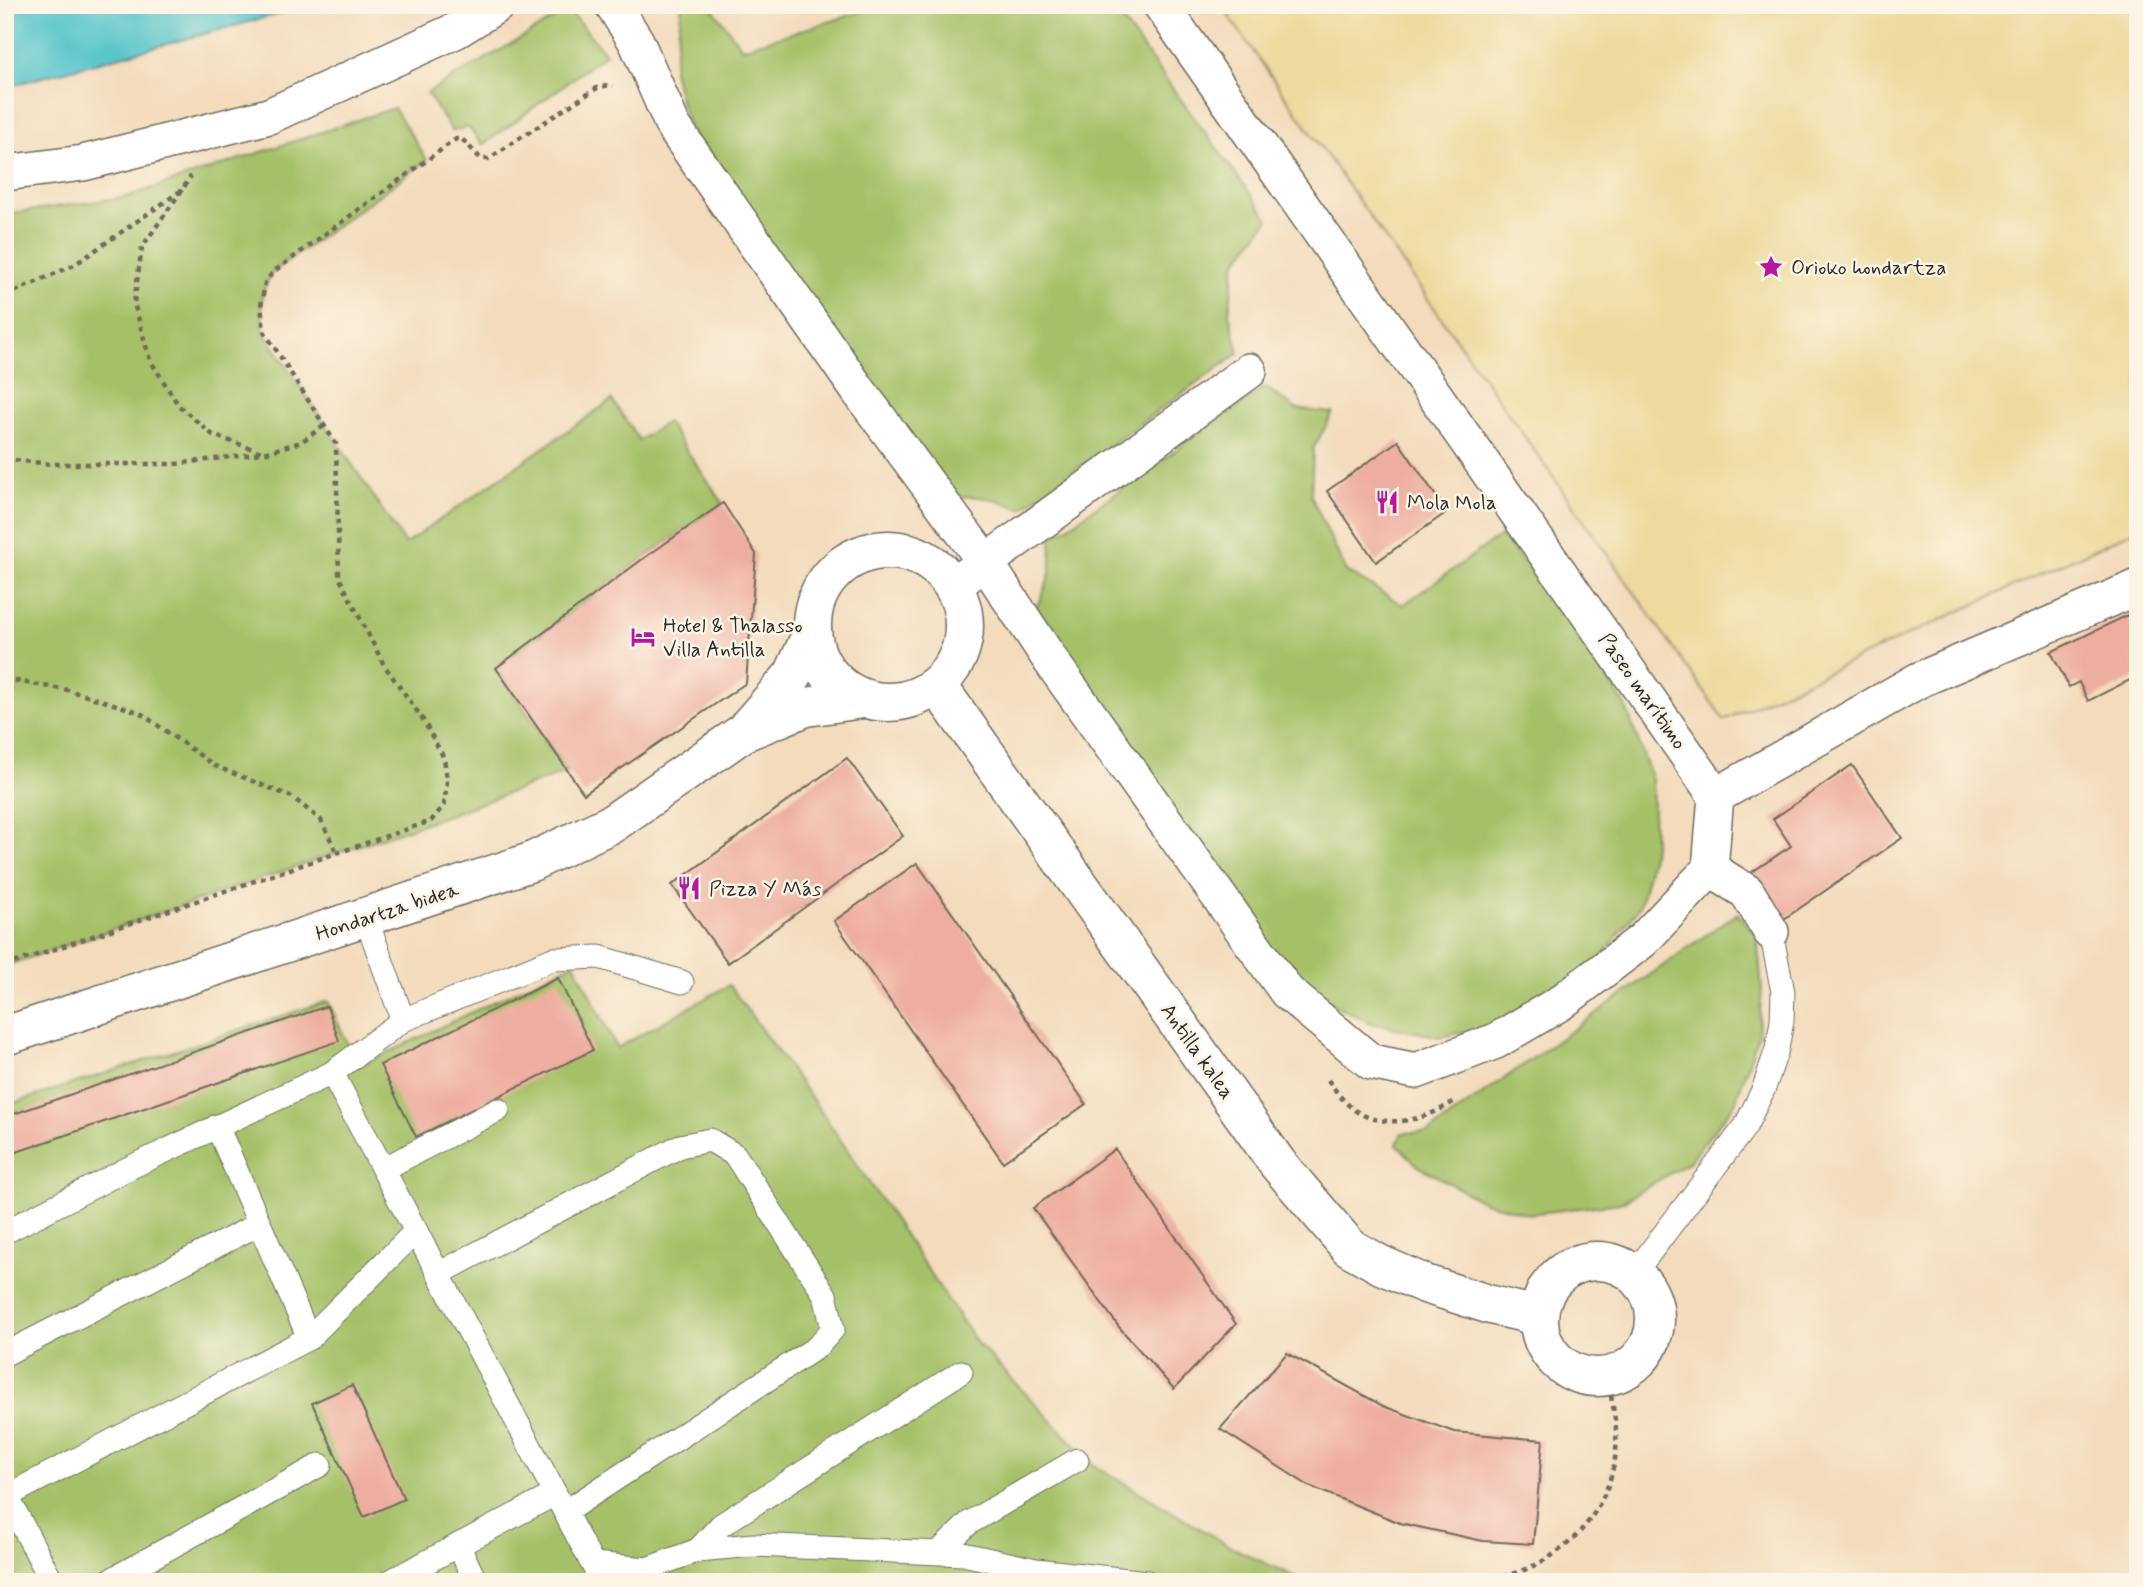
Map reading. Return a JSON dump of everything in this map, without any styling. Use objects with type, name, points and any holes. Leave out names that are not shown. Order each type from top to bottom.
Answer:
[{"type":"street","points":[[5,173],[83,163],[269,116],[457,30],[497,5]]},
{"type":"street","points":[[613,5],[636,41],[673,126],[859,390],[986,563],[1070,690],[1287,992],[1371,1062],[1416,1071],[1496,1041],[1560,1003],[1643,940],[1710,869],[1716,796],[1919,680],[2138,587]]},
{"type":"street","name":"Paseo marítimo","points":[[1161,5],[1716,796]]},
{"type":"street","points":[[953,586],[1250,371]]},
{"type":"street","points":[[744,732],[806,707],[863,699],[888,702],[914,698],[937,685],[954,664],[963,639],[963,611],[953,586],[937,567],[916,554],[891,549],[866,552],[844,563],[824,582],[814,606],[812,634],[817,655],[828,673],[844,688],[863,699]]},
{"type":"street","points":[[744,732],[793,674],[812,634]]},
{"type":"street","name":"Antilla kalea","points":[[937,685],[1278,1164],[1349,1247],[1424,1284],[1491,1305],[1538,1316]]},
{"type":"street","name":"Hondartza bidea","points":[[5,1036],[531,862],[613,823],[744,732]]},
{"type":"street","points":[[1710,869],[1747,892],[1771,932]]},
{"type":"street","points":[[1603,1261],[1624,1268],[1633,1275],[1640,1280],[1652,1300],[1655,1322],[1652,1339],[1644,1354],[1629,1368],[1607,1377],[1586,1376],[1565,1367],[1549,1353],[1541,1336],[1538,1316],[1543,1297],[1565,1270],[1580,1263],[1603,1261]]},
{"type":"lane","points":[[366,918],[403,1020]]},
{"type":"lane","points":[[1633,1275],[1745,1127],[1764,1088],[1777,1049],[1783,992],[1771,932]]},
{"type":"lane","points":[[5,1232],[129,1168],[332,1073],[403,1020],[553,959],[599,957],[682,982]]},
{"type":"lane","points":[[332,1073],[598,1573],[643,1576],[698,1550],[753,1545],[963,1554],[1036,1570],[1147,1582]]},
{"type":"lane","points":[[383,1169],[498,1110]]},
{"type":"lane","points":[[217,1126],[309,1338]]},
{"type":"lane","points":[[389,1582],[458,1545],[560,1503],[817,1347],[833,1329],[825,1295],[735,1155],[710,1140],[680,1146],[440,1273]]},
{"type":"lane","points":[[5,1354],[259,1224]]},
{"type":"lane","points":[[52,1582],[6,1494],[309,1338],[416,1230]]},
{"type":"lane","points":[[698,1550],[721,1525],[961,1372]]},
{"type":"lane","points":[[939,1552],[969,1524],[1077,1460]]},
{"type":"lane","points":[[107,1582],[320,1465]]},
{"type":"lane","points":[[458,1545],[476,1582]]},
{"type":"path","points":[[5,966],[431,821],[444,805],[447,781],[444,758],[422,718],[384,665],[339,577],[336,444],[264,331],[261,306],[265,283],[273,272],[456,139],[462,139],[481,159],[488,159],[597,88],[609,85],[617,88]]},
{"type":"path","points":[[221,128],[142,247],[134,303],[150,360],[179,406],[213,435],[264,453]]},
{"type":"path","points":[[5,292],[14,292],[74,265],[182,190]]},
{"type":"path","points":[[5,459],[51,464],[175,464],[264,453],[301,442],[326,425]]},
{"type":"path","points":[[5,679],[68,690],[139,712],[215,766],[292,797],[321,820],[337,853]]},
{"type":"path","points":[[1324,1075],[1340,1098],[1362,1115],[1387,1121],[1415,1120],[1440,1111],[1463,1095]]},
{"type":"path","points":[[1384,1582],[1496,1578],[1535,1566],[1563,1550],[1586,1527],[1606,1492],[1616,1451],[1615,1416],[1607,1377]]},
{"type":"green space","points":[[682,5],[710,5],[742,48],[884,5],[1111,5],[1269,219],[1235,264],[1229,313],[1239,353],[1021,509],[985,498],[948,498],[700,155],[681,104],[673,70]]},
{"type":"green space","points":[[569,10],[606,54],[483,145],[468,127],[452,131],[427,93]]},
{"type":"green space","points":[[394,108],[427,160],[273,272],[265,286],[262,308],[264,332],[405,544],[612,400],[639,440],[667,422],[723,503],[496,668],[567,772],[5,966],[5,214],[126,197]]},
{"type":"green space","points":[[1265,387],[1296,409],[1333,413],[1313,449],[1311,496],[1346,571],[1403,605],[1500,536],[1537,576],[1625,705],[1652,779],[1654,847],[1640,906],[1597,963],[1506,1024],[1440,1037],[1371,1023],[1311,993],[1260,939],[1033,613],[1049,578],[1051,539]]},
{"type":"green space","points":[[1737,913],[1757,935],[1762,989],[1758,1035],[1735,1103],[1689,1162],[1620,1203],[1529,1214],[1484,1202],[1418,1166],[1397,1144],[1402,1133],[1429,1132]]},
{"type":"green space","points":[[574,963],[617,1048],[729,985],[825,1117],[977,1343],[1094,1465],[1231,1547],[1306,1582],[5,1582],[5,1106],[328,1001],[358,1067]]},
{"type":"sand","name":"Orioko hondartza","points":[[1221,5],[2138,5],[2138,529],[1724,720]]},
{"type":"water","points":[[5,5],[313,5],[5,87]]},
{"type":"building","name":"Mola Mola","points":[[1398,441],[1447,512],[1376,562],[1327,491]]},
{"type":"building","name":"Hotel & Thalasso Villa Antilla","points":[[723,503],[756,554],[746,683],[584,794],[496,668]]},
{"type":"building","points":[[2138,610],[2138,676],[2088,701],[2079,682],[2069,687],[2051,652]]},
{"type":"building","points":[[847,758],[903,836],[728,963],[672,885]]},
{"type":"building","points":[[1852,765],[1902,838],[1778,923],[1746,876],[1791,846],[1773,819]]},
{"type":"building","points":[[917,863],[1086,1104],[1003,1162],[834,921]]},
{"type":"building","points":[[558,978],[593,1050],[416,1137],[380,1065]]},
{"type":"building","points":[[327,1006],[339,1041],[5,1156],[5,1117]]},
{"type":"building","points":[[1115,1149],[1236,1324],[1174,1389],[1119,1327],[1033,1208]]},
{"type":"building","points":[[1287,1353],[1383,1406],[1454,1432],[1543,1440],[1533,1544],[1483,1541],[1400,1523],[1309,1486],[1220,1429]]},
{"type":"building","points":[[352,1385],[404,1499],[364,1517],[312,1403]]},
{"type":"place","name":"Orioko hondartza","points":[[1771,267]]},
{"type":"place","name":"Mola Mola","points":[[1387,502]]},
{"type":"place","name":"Hotel & Thalasso Villa Antilla","points":[[643,637]]},
{"type":"place","name":"Pizza Y Más","points":[[689,888]]}]
